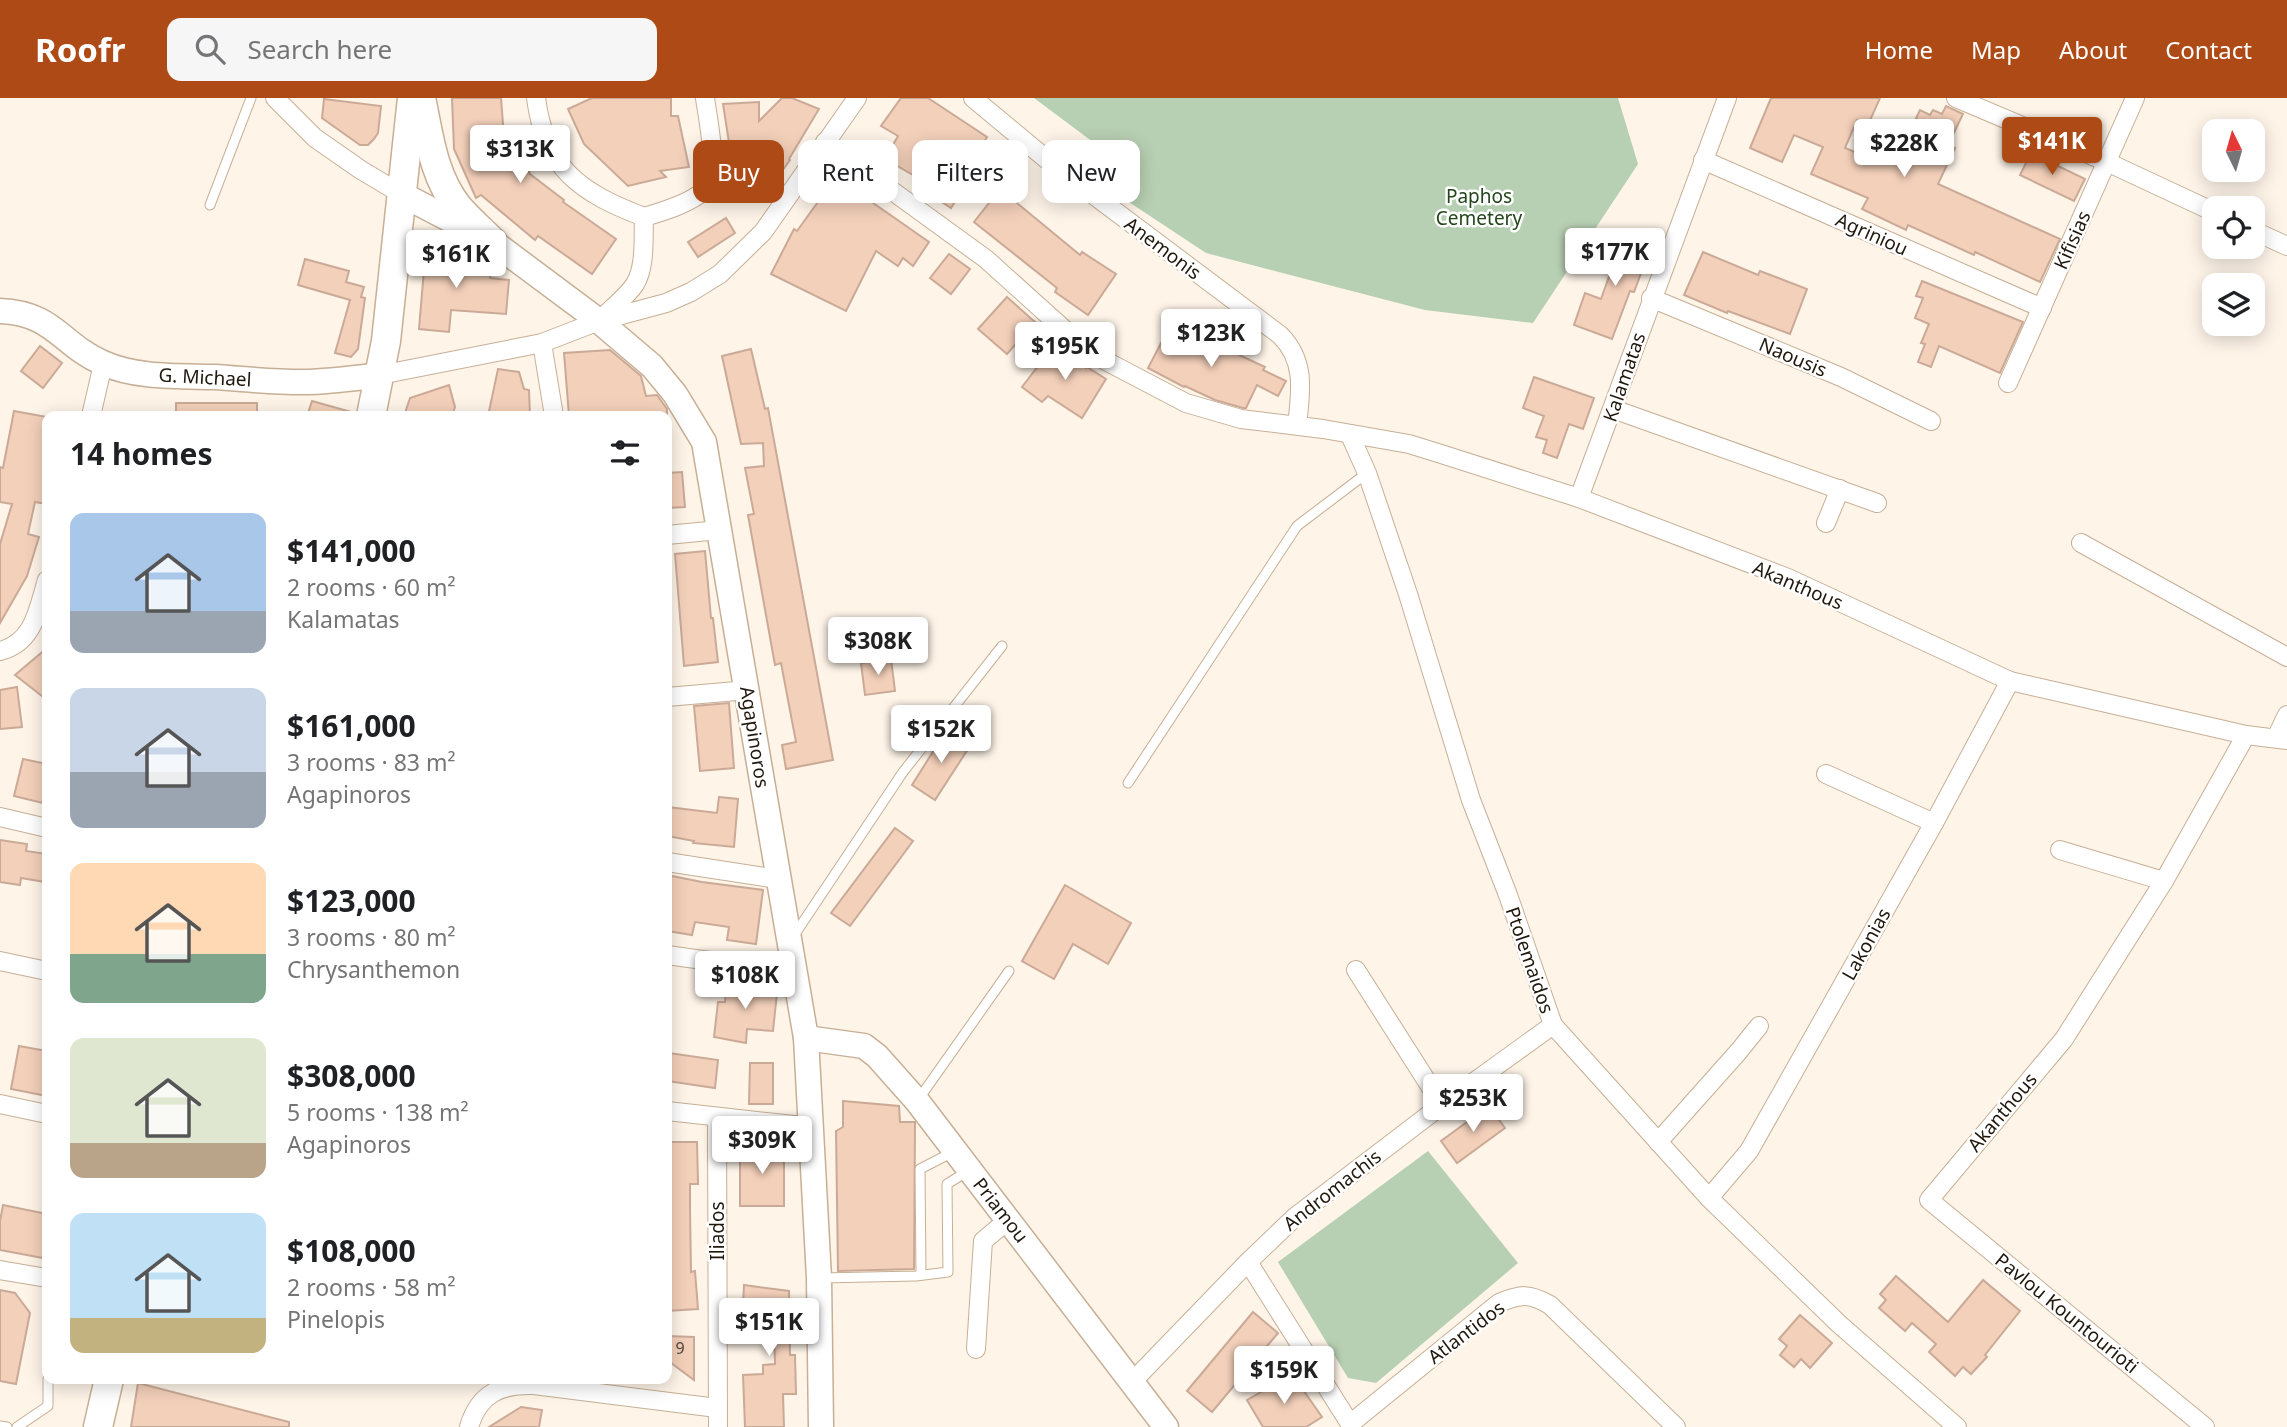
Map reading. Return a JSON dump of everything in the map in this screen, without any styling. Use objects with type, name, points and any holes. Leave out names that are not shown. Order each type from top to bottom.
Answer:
[{"type":"main road","points":[[375,396],[386,341],[412,98]]},
{"type":"main road","points":[[421,98],[436,168],[446,189],[458,207],[492,242]]},
{"type":"main road","name":"Agapinoros","points":[[402,195],[457,221],[492,242],[599,321],[652,366],[675,394],[704,442],[806,1038],[819,1278],[821,1427]]},
{"type":"main road","name":"G. Michael","points":[[0,311],[34,317],[103,364],[128,371],[308,382],[375,396]]},
{"type":"main road","name":"Priamou","points":[[806,1038],[864,1046],[877,1056],[917,1101],[1166,1427]]},
{"type":"main road","points":[[98,1427],[108,1384]]},
{"type":"street","points":[[275,98],[315,138],[402,195]]},
{"type":"street","points":[[536,98],[546,140],[559,164],[583,188],[609,203],[644,217],[670,210],[703,191],[710,180],[711,153],[705,98]]},
{"type":"street","points":[[826,140],[857,98]]},
{"type":"street","name":"Anemonis","points":[[973,98],[1051,163],[1290,345],[1296,354],[1300,373],[1297,425]]},
{"type":"street","name":"Kalamatas","points":[[1579,498],[1727,98]]},
{"type":"street","points":[[1956,98],[2107,162],[2202,206]]},
{"type":"street","name":"Kifisias","points":[[2008,383],[2135,98]]},
{"type":"street","name":"Agriniou","points":[[1703,160],[2042,308]]},
{"type":"street","points":[[375,396],[599,321],[666,303],[691,292],[720,274],[763,232],[798,181]]},
{"type":"street","name":"Akanthous","points":[[898,195],[986,258],[1067,332],[1104,360],[1159,390],[1196,406],[1241,419],[1297,425],[1409,444],[1579,498],[1788,578],[2010,681],[2246,735],[2282,739]]},
{"type":"street","points":[[599,321],[634,286],[638,277],[644,217]]},
{"type":"street","points":[[2265,236],[2287,246]]},
{"type":"street","name":"Naousis","points":[[1651,298],[1841,377],[1931,421]]},
{"type":"street","points":[[542,342],[553,411]]},
{"type":"street","points":[[92,411],[103,364]]},
{"type":"street","points":[[1613,409],[1877,503]]},
{"type":"street","name":"Ptolemaidos","points":[[1350,435],[1367,473],[1408,594],[1471,800],[1508,895],[1553,1025],[1709,1198],[1839,1324],[1948,1424]]},
{"type":"street","points":[[1826,523],[1840,489]]},
{"type":"street","points":[[672,535],[719,530]]},
{"type":"street","points":[[2081,543],[2287,657]]},
{"type":"street","points":[[0,651],[10,649],[40,631]]},
{"type":"street","name":"Lakonias","points":[[1709,1198],[1749,1151],[1934,823],[2010,681]]},
{"type":"street","points":[[672,696],[748,690]]},
{"type":"street","points":[[2282,739],[2287,715]]},
{"type":"street","name":"Akanthous","points":[[1929,1200],[2064,1039],[2164,881],[2246,735]]},
{"type":"street","points":[[1826,774],[1934,823]]},
{"type":"street","points":[[0,817],[42,827]]},
{"type":"street","points":[[2060,850],[2164,881]]},
{"type":"street","points":[[672,863],[778,879]]},
{"type":"street","points":[[672,956],[796,973]]},
{"type":"street","points":[[0,961],[42,970]]},
{"type":"street","points":[[1356,970],[1442,1105]]},
{"type":"street","name":"Andromachis","points":[[1133,1381],[1295,1217],[1553,1025]]},
{"type":"street","points":[[1658,1142],[1759,1026]]},
{"type":"street","points":[[0,1104],[42,1113]]},
{"type":"street","points":[[672,1112],[812,1127]]},
{"type":"street","name":"Iliados","points":[[717,1118],[718,1427]]},
{"type":"street","name":"Pavlou Kountourioti","points":[[1929,1200],[2206,1427]]},
{"type":"street","points":[[976,1349],[983,1241],[1008,1220]]},
{"type":"street","points":[[1248,1262],[1351,1425]]},
{"type":"street","points":[[0,1270],[42,1277]]},
{"type":"street","name":"Atlantidos","points":[[1351,1425],[1499,1303],[1518,1296],[1535,1296],[1550,1304],[1676,1427]]},
{"type":"street","points":[[469,1427],[479,1402],[494,1392],[514,1385],[534,1385],[717,1408]]},
{"type":"lane","points":[[210,205],[251,98]]},
{"type":"lane","points":[[1128,783],[1297,526],[1367,473]]},
{"type":"lane","points":[[790,941],[903,772],[1002,646]]},
{"type":"lane","points":[[917,1101],[1009,971]]},
{"type":"lane","points":[[819,1278],[948,1272],[947,1184],[962,1161]]},
{"type":"lane","points":[[921,1274],[920,1170],[962,1161]]},
{"type":"lane","points":[[17,1427],[48,1406],[48,1384]]},
{"type":"lane","points":[[0,1426],[7,1427]]},
{"type":"green space","name":"Paphos Cemetery","points":[[1034,98],[1618,98],[1638,164],[1533,323],[1425,310],[1206,253],[1130,203],[1140,203],[1140,140],[1090,140]]},
{"type":"green space","points":[[1428,1151],[1518,1263],[1376,1383],[1348,1378],[1278,1262]]},
{"type":"building","points":[[452,98],[501,98],[504,137],[511,135],[530,174],[564,200],[563,202],[616,239],[592,274],[538,236],[535,240],[481,195],[476,198],[454,149]]},
{"type":"building","points":[[592,98],[671,98],[671,116],[678,116],[689,167],[660,171],[666,177],[628,186],[584,144],[568,109]]},
{"type":"building","points":[[782,98],[792,98],[819,109],[798,140],[784,168],[784,140],[729,140],[723,104],[759,102],[759,121]]},
{"type":"building","points":[[901,98],[928,98],[987,137],[985,140],[912,140],[912,174],[898,166],[898,140],[896,140],[898,136],[881,126]]},
{"type":"building","points":[[1771,98],[1880,98],[1868,125],[1857,120],[1845,148],[1874,160],[1879,149],[1908,163],[1920,138],[1909,133],[1920,110],[1930,115],[1933,110],[1942,114],[1946,106],[1963,114],[1948,145],[1955,148],[1938,184],[2060,239],[2040,282],[1975,252],[1974,255],[1908,225],[1906,230],[1862,209],[1868,198],[1811,174],[1823,147],[1794,135],[1782,162],[1750,148]]},
{"type":"building","points":[[324,99],[381,106],[378,133],[374,139],[368,145],[360,145],[322,118]]},
{"type":"building","points":[[2031,153],[2085,179],[2074,201],[2020,175]]},
{"type":"building","points":[[817,203],[873,203],[929,242],[913,266],[903,258],[898,266],[876,251],[846,311],[771,274],[794,229],[797,231]]},
{"type":"building","points":[[989,203],[1017,203],[1080,255],[1082,252],[1116,274],[1088,315],[1055,292],[1057,288],[974,222]]},
{"type":"building","points":[[726,218],[735,233],[698,257],[688,242]]},
{"type":"building","points":[[1625,232],[1653,241],[1634,292],[1630,291],[1612,339],[1574,325],[1585,293],[1601,299]]},
{"type":"building","points":[[426,245],[457,247],[455,270],[491,273],[490,278],[509,280],[506,314],[451,310],[449,332],[419,329]]},
{"type":"building","points":[[1703,252],[1758,275],[1760,271],[1807,289],[1790,334],[1684,295]]},
{"type":"building","points":[[949,254],[970,269],[951,294],[930,278]]},
{"type":"building","points":[[305,259],[349,271],[346,282],[364,287],[358,349],[351,357],[335,353],[350,300],[298,285]]},
{"type":"building","points":[[1922,281],[2023,322],[2000,373],[1939,346],[1931,367],[1918,362],[1925,344],[1921,343],[1929,324],[1915,318],[1923,298],[1916,296]]},
{"type":"building","points":[[1007,297],[1035,322],[1007,354],[978,329]]},
{"type":"building","points":[[1171,324],[1221,350],[1222,347],[1265,367],[1263,370],[1286,381],[1278,396],[1257,385],[1246,408],[1243,408],[1184,387],[1148,368]]},
{"type":"building","points":[[1055,344],[1086,368],[1106,379],[1082,418],[1048,396],[1042,402],[1022,387]]},
{"type":"building","points":[[40,346],[62,363],[43,388],[21,371]]},
{"type":"building","points":[[751,349],[765,409],[768,408],[833,760],[786,769],[782,745],[796,742],[781,663],[775,665],[748,515],[754,514],[745,468],[764,466],[763,443],[741,444],[722,356]]},
{"type":"building","points":[[610,350],[641,376],[646,396],[657,395],[667,411],[569,411],[564,353]]},
{"type":"building","points":[[498,369],[519,372],[524,389],[529,390],[530,411],[489,411]]},
{"type":"building","points":[[1534,377],[1594,398],[1583,429],[1569,424],[1557,458],[1543,453],[1547,440],[1536,437],[1544,416],[1523,408]]},
{"type":"building","points":[[449,385],[455,407],[454,411],[406,411],[410,398]]},
{"type":"building","points":[[312,401],[347,411],[309,411]]},
{"type":"building","points":[[176,403],[257,403],[257,411],[176,411]]},
{"type":"building","points":[[14,411],[42,416],[42,503],[35,502],[28,534],[39,537],[27,576],[0,623],[0,544],[12,504],[0,502],[0,467],[3,468]]},
{"type":"building","points":[[682,472],[685,507],[672,508],[672,473]]},
{"type":"building","points":[[705,551],[718,662],[684,666],[675,554]]},
{"type":"building","points":[[42,652],[42,696],[15,675]]},
{"type":"building","points":[[891,659],[895,691],[865,695],[861,663]]},
{"type":"building","points":[[17,687],[22,727],[0,729],[0,690]]},
{"type":"building","points":[[729,703],[734,768],[700,771],[694,706]]},
{"type":"building","points":[[946,731],[970,746],[935,800],[912,785]]},
{"type":"building","points":[[23,759],[42,763],[42,803],[14,796]]},
{"type":"building","points":[[719,797],[738,799],[734,847],[693,843],[694,841],[672,837],[672,808],[717,813]]},
{"type":"building","points":[[895,828],[913,841],[850,926],[831,913]]},
{"type":"building","points":[[0,840],[27,844],[26,851],[42,853],[42,882],[21,878],[20,885],[0,882]]},
{"type":"building","points":[[672,876],[763,890],[756,944],[727,940],[729,927],[695,922],[692,935],[672,932]]},
{"type":"building","points":[[1065,885],[1131,923],[1108,964],[1073,944],[1054,979],[1022,961]]},
{"type":"building","points":[[727,980],[766,985],[777,993],[773,1031],[747,1029],[746,1043],[714,1037],[718,1002],[725,1002]]},
{"type":"building","points":[[19,1046],[42,1050],[42,1095],[11,1089]]},
{"type":"building","points":[[672,1053],[718,1060],[715,1088],[672,1082]]},
{"type":"building","points":[[750,1063],[773,1063],[773,1104],[749,1104]]},
{"type":"building","points":[[843,1101],[899,1106],[900,1122],[915,1122],[914,1269],[838,1271],[836,1131],[843,1127]]},
{"type":"building","points":[[1489,1106],[1505,1128],[1457,1163],[1441,1141]]},
{"type":"building","points":[[672,1142],[697,1142],[698,1184],[690,1184],[690,1209],[691,1272],[695,1271],[698,1309],[672,1311]]},
{"type":"building","points":[[740,1145],[784,1145],[784,1206],[740,1206]]},
{"type":"building","points":[[3,1205],[42,1213],[42,1258],[0,1250]]},
{"type":"building","points":[[1896,1276],[1948,1322],[1983,1280],[2020,1311],[1985,1355],[1987,1357],[1971,1374],[1963,1367],[1955,1376],[1929,1352],[1936,1344],[1912,1323],[1905,1331],[1879,1308],[1886,1300],[1880,1294]]},
{"type":"building","points":[[744,1285],[789,1291],[790,1355],[795,1355],[796,1394],[783,1394],[784,1427],[745,1427],[743,1375],[763,1374],[763,1365],[775,1364],[774,1330],[742,1328]]},
{"type":"building","points":[[0,1290],[15,1293],[30,1313],[16,1384],[0,1381]]},
{"type":"building","points":[[1253,1312],[1278,1333],[1212,1412],[1187,1391]]},
{"type":"building","points":[[1800,1315],[1832,1343],[1810,1368],[1801,1359],[1794,1367],[1780,1355],[1787,1346],[1779,1339]]},
{"type":"building","points":[[672,1336],[694,1337],[694,1380],[672,1364]]},
{"type":"building","points":[[1292,1374],[1322,1417],[1306,1427],[1263,1427],[1247,1400]]},
{"type":"building","points":[[138,1384],[289,1422],[289,1427],[131,1427]]},
{"type":"building","points":[[521,1407],[542,1410],[539,1427],[489,1427]]}]
